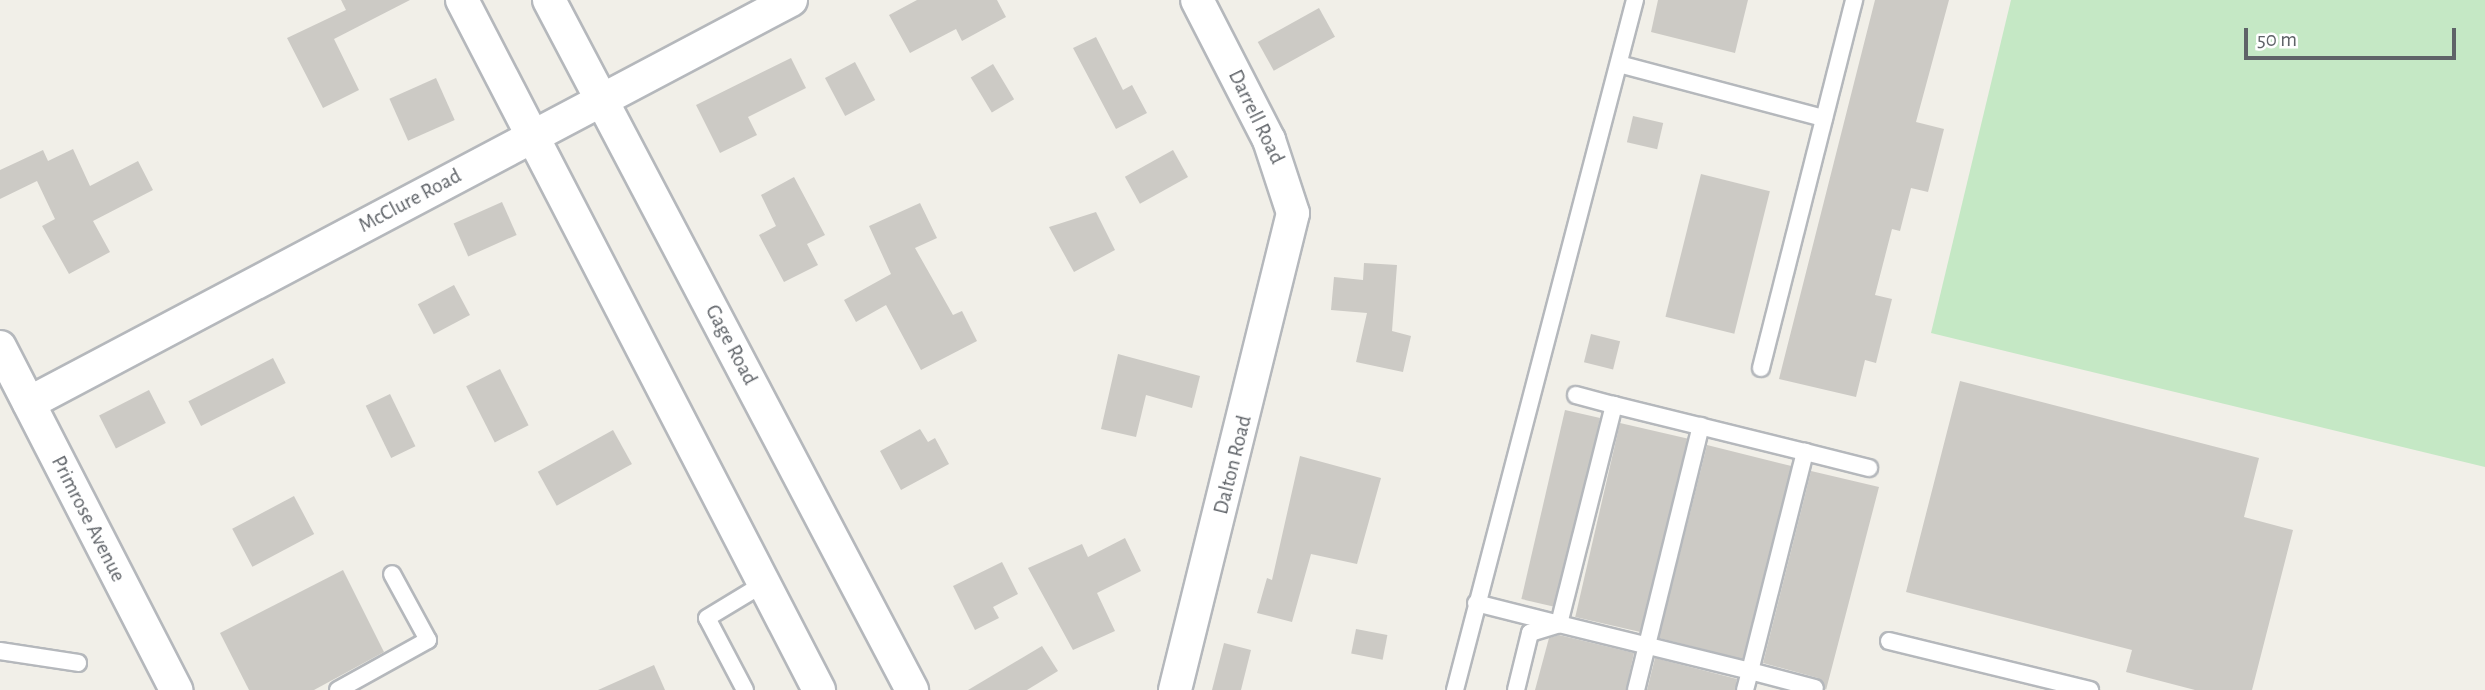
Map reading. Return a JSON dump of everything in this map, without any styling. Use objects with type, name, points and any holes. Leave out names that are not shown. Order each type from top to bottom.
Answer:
[{"type":"street","points":[[462,0],[760,586],[819,690]]},
{"type":"street","name":"Gage Road","points":[[549,0],[912,690]]},
{"type":"street","name":"McClure Road","points":[[29,402],[791,0]]},
{"type":"street","name":"Darrell Road","points":[[1197,0],[1289,190],[1291,241]]},
{"type":"street","name":"Dalton Road","points":[[1175,690],[1291,241]]},
{"type":"street","name":"Primrose Avenue","points":[[0,347],[176,690]]},
{"type":"lane","points":[[1455,690],[1635,0]]},
{"type":"lane","points":[[1761,368],[1854,0]]},
{"type":"lane","points":[[1619,64],[1824,118]]},
{"type":"lane","points":[[1576,395],[1869,468]]},
{"type":"lane","points":[[1559,624],[1614,405]]},
{"type":"lane","points":[[1636,690],[1701,426]]},
{"type":"lane","points":[[1745,690],[1805,452]]},
{"type":"lane","points":[[338,690],[428,640],[392,574]]},
{"type":"lane","points":[[745,690],[708,618],[760,586]]},
{"type":"lane","points":[[1476,603],[1815,688]]},
{"type":"lane","points":[[1516,690],[1530,633],[1559,624]]},
{"type":"lane","points":[[1889,641],[2091,690]]},
{"type":"lane","points":[[0,651],[78,663]]},
{"type":"green space","points":[[2011,0],[2485,0],[2485,467],[1931,333]]},
{"type":"building","points":[[341,0],[410,0],[334,39],[359,90],[323,108],[287,38],[346,10]]},
{"type":"building","points":[[917,0],[997,0],[1006,17],[962,41],[956,29],[910,53],[889,15]]},
{"type":"building","points":[[1658,0],[1748,0],[1735,53],[1651,32]]},
{"type":"building","points":[[1875,0],[1949,0],[1916,122],[1944,129],[1928,192],[1911,188],[1900,231],[1892,229],[1875,295],[1892,299],[1876,363],[1865,360],[1856,397],[1779,379]]},
{"type":"building","points":[[1319,8],[1335,37],[1274,71],[1258,42]]},
{"type":"building","points":[[1096,37],[1123,90],[1132,85],[1147,113],[1116,129],[1073,48]]},
{"type":"building","points":[[791,58],[806,88],[748,117],[757,135],[720,153],[696,105]]},
{"type":"building","points":[[855,62],[875,100],[845,116],[825,78]]},
{"type":"building","points":[[993,64],[1014,99],[992,113],[971,77]]},
{"type":"building","points":[[436,78],[455,120],[408,141],[389,99]]},
{"type":"building","points":[[1633,116],[1663,123],[1657,149],[1627,142]]},
{"type":"building","points":[[73,149],[90,186],[138,161],[153,190],[93,221],[110,252],[69,274],[42,226],[55,219],[37,181],[0,199],[0,170],[43,150],[48,161]]},
{"type":"building","points":[[1173,150],[1188,177],[1140,204],[1125,177]]},
{"type":"building","points":[[1701,174],[1770,191],[1734,334],[1665,317]]},
{"type":"building","points":[[794,177],[825,235],[807,244],[818,265],[784,282],[759,235],[776,226],[761,195]]},
{"type":"building","points":[[502,202],[517,235],[468,256],[454,224]]},
{"type":"building","points":[[920,203],[937,238],[915,248],[953,315],[962,311],[977,341],[921,370],[886,305],[856,322],[844,300],[891,274],[869,226]]},
{"type":"building","points":[[1096,212],[1115,250],[1074,272],[1049,227]]},
{"type":"building","points":[[1364,263],[1397,265],[1392,331],[1411,336],[1403,372],[1356,362],[1367,313],[1331,310],[1334,277],[1363,280]]},
{"type":"building","points":[[454,285],[470,315],[434,334],[418,304]]},
{"type":"building","points":[[1591,334],[1620,341],[1613,369],[1584,362]]},
{"type":"building","points":[[1118,354],[1200,376],[1192,408],[1146,395],[1136,437],[1101,429]]},
{"type":"building","points":[[273,358],[286,383],[201,426],[188,401]]},
{"type":"building","points":[[500,369],[529,425],[495,442],[466,386]]},
{"type":"building","points":[[1960,381],[2259,458],[2244,517],[2293,530],[2252,690],[2195,690],[2126,672],[2132,650],[1906,592]]},
{"type":"building","points":[[149,390],[166,423],[116,448],[99,415]]},
{"type":"building","points":[[390,394],[415,446],[391,458],[366,406]]},
{"type":"building","points":[[1565,410],[1600,418],[1556,607],[1521,599]]},
{"type":"building","points":[[1620,423],[1687,439],[1642,632],[1575,617]]},
{"type":"building","points":[[920,429],[928,442],[935,438],[949,464],[901,490],[880,451]]},
{"type":"building","points":[[613,430],[632,464],[557,506],[538,472]]},
{"type":"building","points":[[1707,445],[1791,466],[1743,659],[1659,638]]},
{"type":"building","points":[[1300,456],[1381,478],[1357,564],[1311,554],[1292,622],[1257,613],[1267,578],[1272,580]]},
{"type":"building","points":[[1811,471],[1879,487],[1826,690],[1818,678],[1763,663]]},
{"type":"building","points":[[294,496],[314,534],[252,567],[232,529]]},
{"type":"building","points":[[1125,538],[1141,571],[1097,593],[1115,631],[1073,650],[1028,568],[1082,544],[1088,557]]},
{"type":"building","points":[[1002,562],[1018,594],[993,607],[999,618],[975,630],[953,586]]},
{"type":"building","points":[[343,570],[384,652],[314,690],[249,690],[220,633]]},
{"type":"building","points":[[1356,629],[1387,635],[1383,660],[1351,654]]},
{"type":"building","points":[[1559,635],[1634,653],[1626,690],[1535,690],[1549,638]]},
{"type":"building","points":[[1224,643],[1251,650],[1241,690],[1212,690]]},
{"type":"building","points":[[1042,646],[1058,671],[1027,690],[968,690]]},
{"type":"building","points":[[1655,658],[1737,679],[1735,690],[1647,690]]},
{"type":"building","points":[[654,665],[665,690],[598,690]]}]
